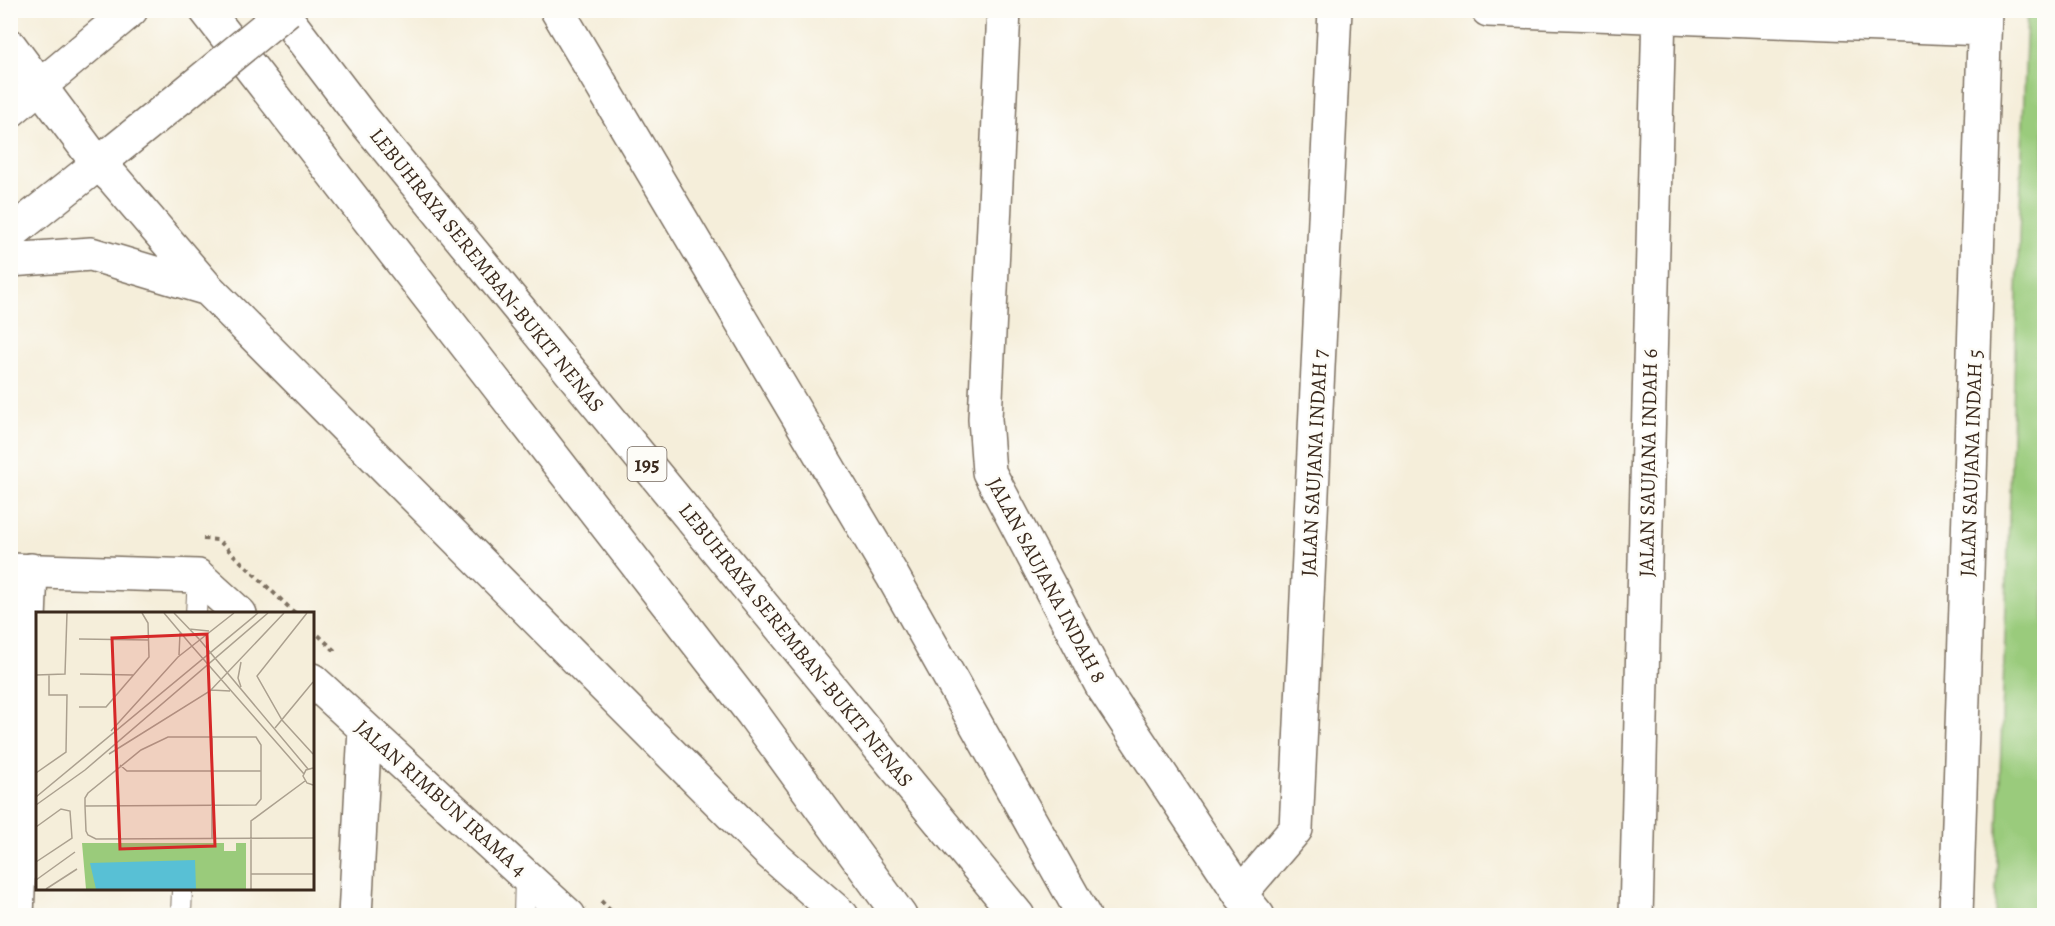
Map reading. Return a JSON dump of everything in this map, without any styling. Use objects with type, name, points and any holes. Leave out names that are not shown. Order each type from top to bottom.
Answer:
[{"type":"main road","points":[[206,10],[753,714],[900,915]]},
{"type":"main road","name":"LEBUHRAYA SEREMBAN-BUKIT NENAS","points":[[280,10],[363,119],[1018,915]]},
{"type":"main road","points":[[10,234],[287,10]]},
{"type":"main road","points":[[557,10],[892,575],[1084,915]]},
{"type":"main road","name":"JALAN SAUJANA INDAH 8","points":[[1004,10],[985,419],[989,472],[1102,686],[1249,905]]},
{"type":"main road","name":"JALAN SAUJANA INDAH 7","points":[[1249,905],[1296,829],[1335,10]]},
{"type":"main road","points":[[1488,10],[1984,20]]},
{"type":"main road","name":"JALAN SAUJANA INDAH 6","points":[[1636,915],[1659,14]]},
{"type":"main road","points":[[10,111],[122,18]]},
{"type":"main road","name":"JALAN SAUJANA INDAH 5","points":[[1956,915],[1984,20]]},
{"type":"main road","points":[[10,46],[98,164],[113,178],[208,289],[770,853],[842,915]]},
{"type":"main road","points":[[10,260],[91,254],[208,289]]},
{"type":"main road","points":[[17,915],[21,570],[198,576],[238,612]]},
{"type":"main road","name":"JALAN RIMBUN IRAMA 4","points":[[314,682],[569,915]]},
{"type":"main road","points":[[356,915],[365,729]]},
{"type":"lane","points":[[196,612],[198,576]]},
{"type":"lane","points":[[524,915],[525,876]]},
{"type":"lane","points":[[181,915],[182,890]]},
{"type":"green space","points":[[2027,11],[2044,11],[2044,915],[1995,916]]}]
